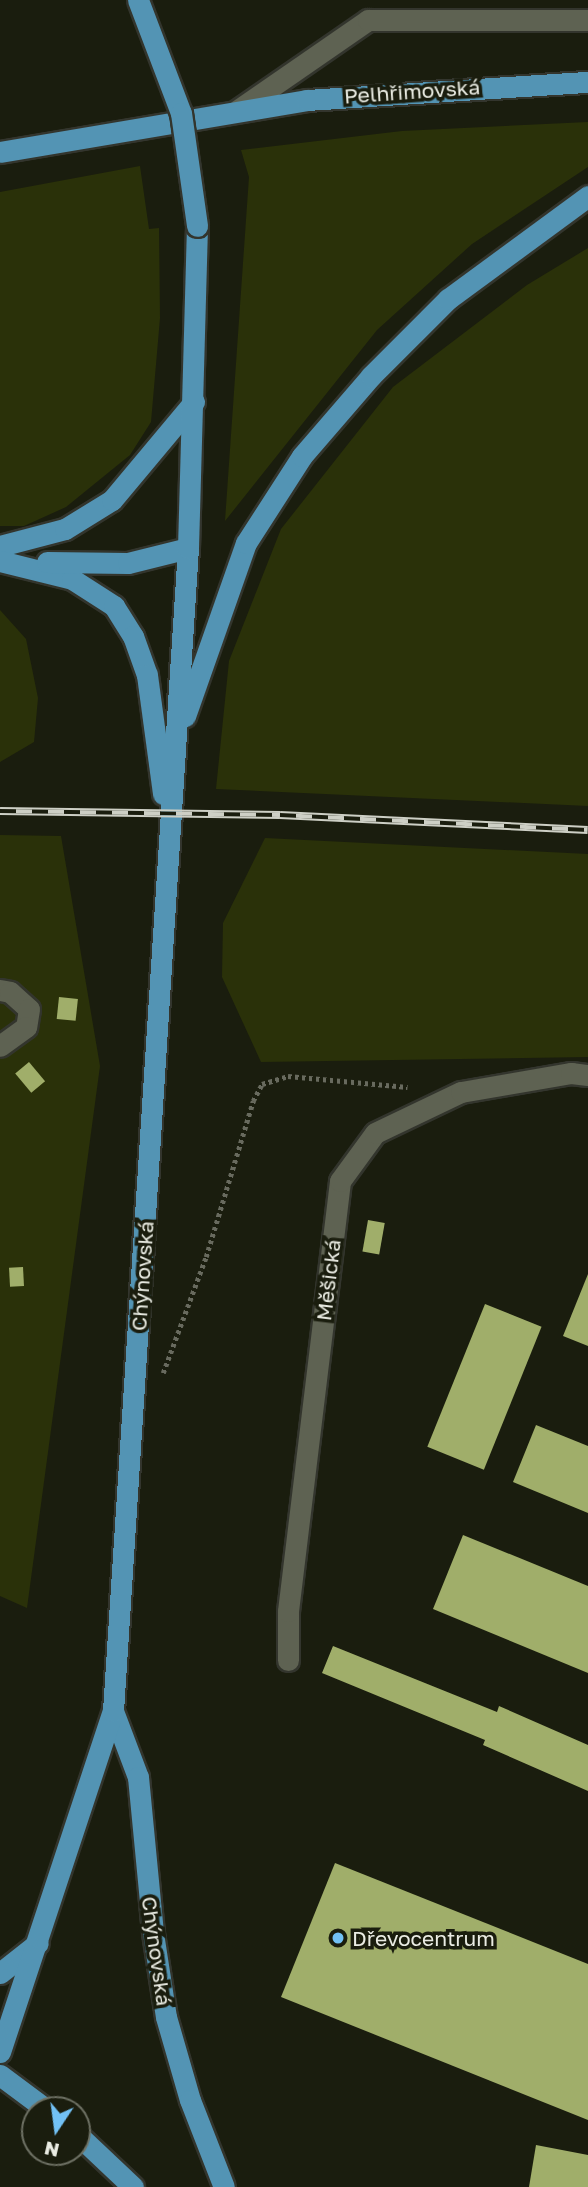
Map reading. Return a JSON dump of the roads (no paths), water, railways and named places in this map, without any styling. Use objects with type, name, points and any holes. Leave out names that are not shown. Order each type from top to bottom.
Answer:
[{"type":"main road","points":[[138,0],[181,113],[197,226],[188,548],[169,841]]},
{"type":"main road","name":"Pelhřimovská","points":[[0,152],[238,110],[427,89],[588,82]]},
{"type":"main road","points":[[177,741],[242,552],[262,513],[302,456],[371,376],[448,299],[588,196]]},
{"type":"main road","points":[[0,545],[65,529],[112,500],[194,402]]},
{"type":"main road","points":[[0,559],[101,566],[188,548]]},
{"type":"main road","points":[[0,559],[88,585],[114,606],[133,636],[149,688],[169,841]]},
{"type":"main road","name":"Chýnovská","points":[[0,2053],[113,1711],[169,841]]},
{"type":"main road","name":"Chýnovská","points":[[113,1711],[138,1777],[153,1933],[166,2017],[190,2100],[224,2187]]},
{"type":"main road","points":[[0,1973],[38,1944]]},
{"type":"main road","points":[[0,2075],[28,2096]]},
{"type":"main road","points":[[91,2147],[133,2187]]},
{"type":"street","points":[[238,110],[367,10],[588,20]]},
{"type":"street","points":[[0,990],[10,992],[29,1009],[26,1027],[0,1046]]},
{"type":"street","name":"Měšická","points":[[288,1660],[288,1611],[340,1181],[375,1133],[461,1092],[571,1073],[588,1075]]},
{"type":"railway","points":[[0,811],[280,815],[588,830]]},
{"type":"place","name":"Dřevocentrum","points":[[338,1938]]}]
